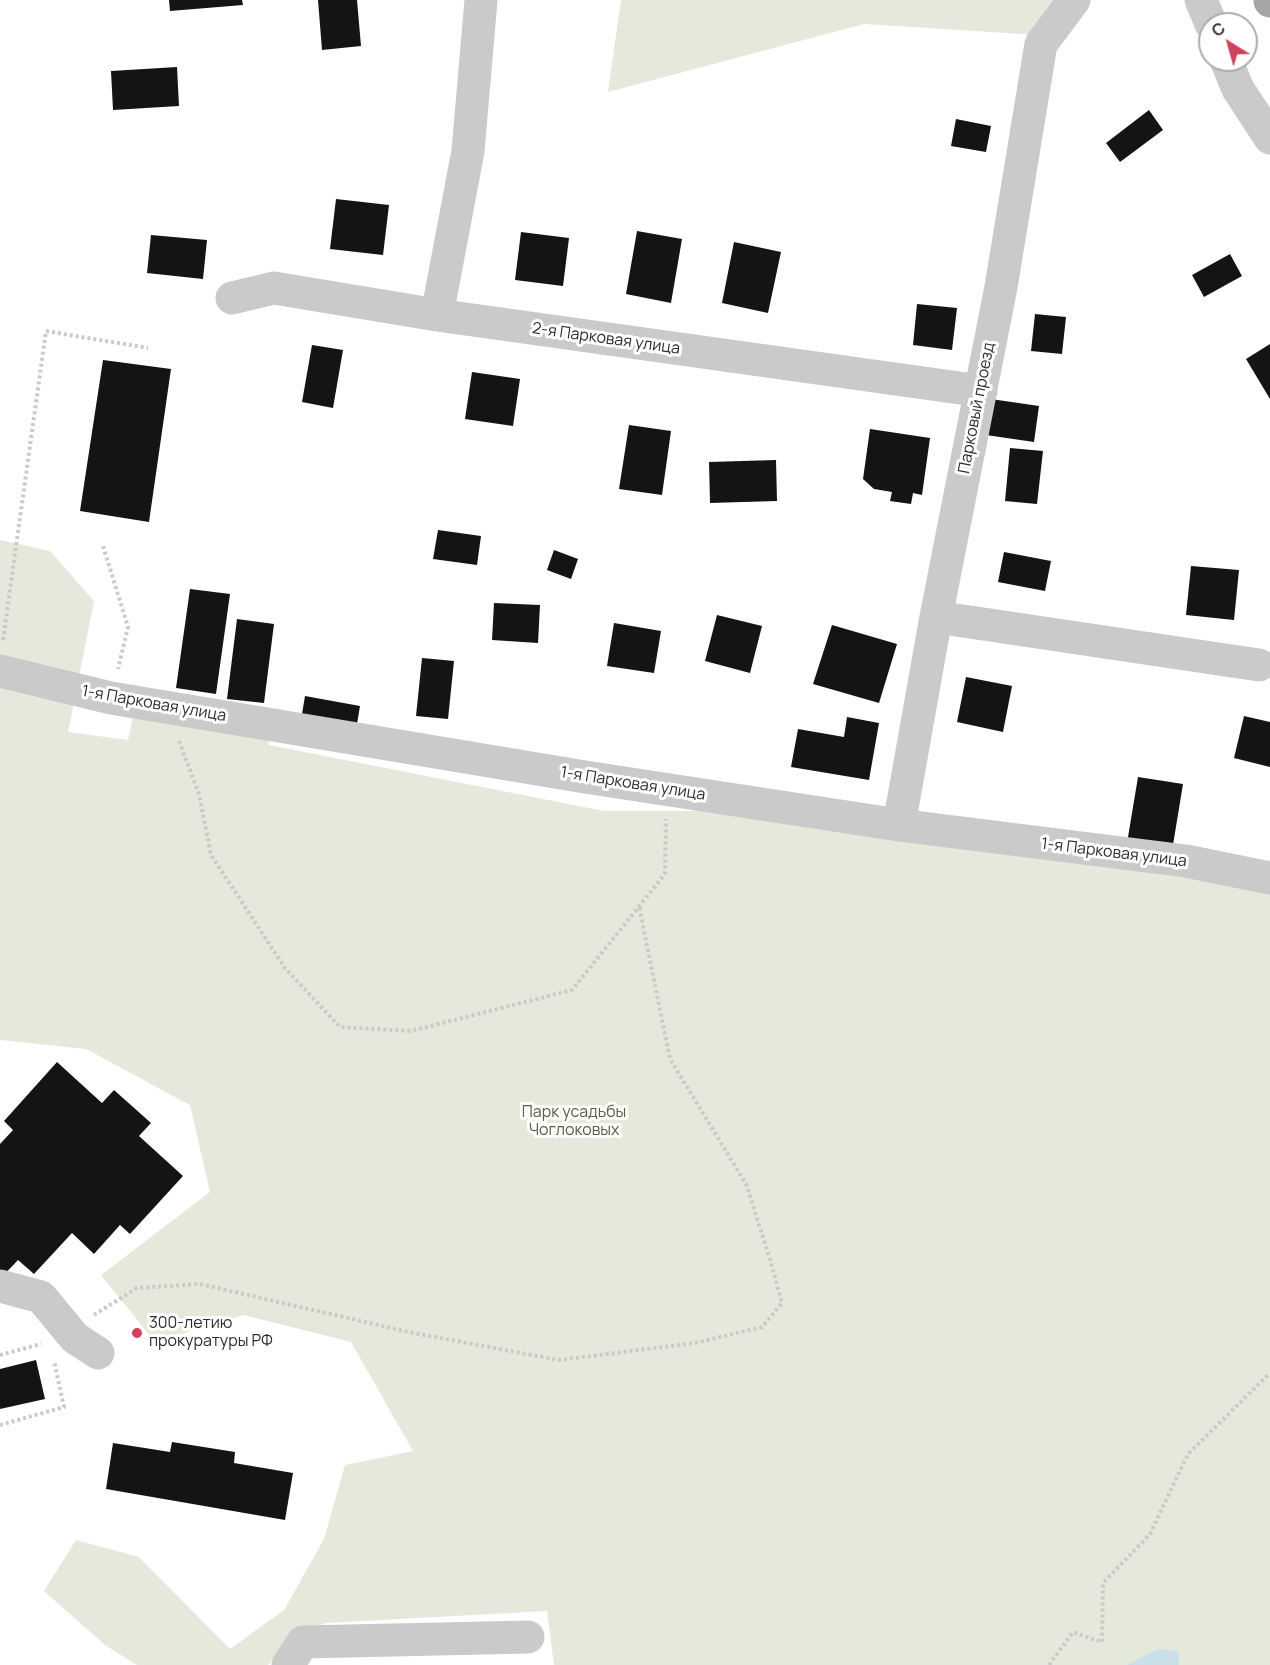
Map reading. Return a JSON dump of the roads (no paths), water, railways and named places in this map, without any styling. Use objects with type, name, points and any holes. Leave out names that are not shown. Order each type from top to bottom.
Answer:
[{"type":"street","points":[[437,315],[468,151],[481,0]]},
{"type":"street","name":"Парковый проезд","points":[[899,825],[936,617],[1001,287],[1041,44],[1074,0]]},
{"type":"street","points":[[1231,72],[1238,89],[1270,138]]},
{"type":"street","name":"2-я Парковая улица","points":[[232,298],[274,288],[437,315],[981,391]]},
{"type":"street","points":[[936,617],[1259,665]]},
{"type":"street","name":"1-я Парковая улица","points":[[1,659],[111,698],[667,790],[899,825],[1186,861],[1270,878]]},
{"type":"street","points":[[0,1286],[41,1297],[57,1342],[98,1353]]},
{"type":"street","points":[[288,1665],[303,1642],[528,1638]]},
{"type":"water","points":[[1158,1649],[1179,1651],[1179,1665],[1127,1665]]},
{"type":"place","name":"300-летию прокуратуры РФ","points":[[137,1333]]},
{"type":"park label","name":"Парк усадьбы Чоглоковых","points":[[574,1122]]}]
